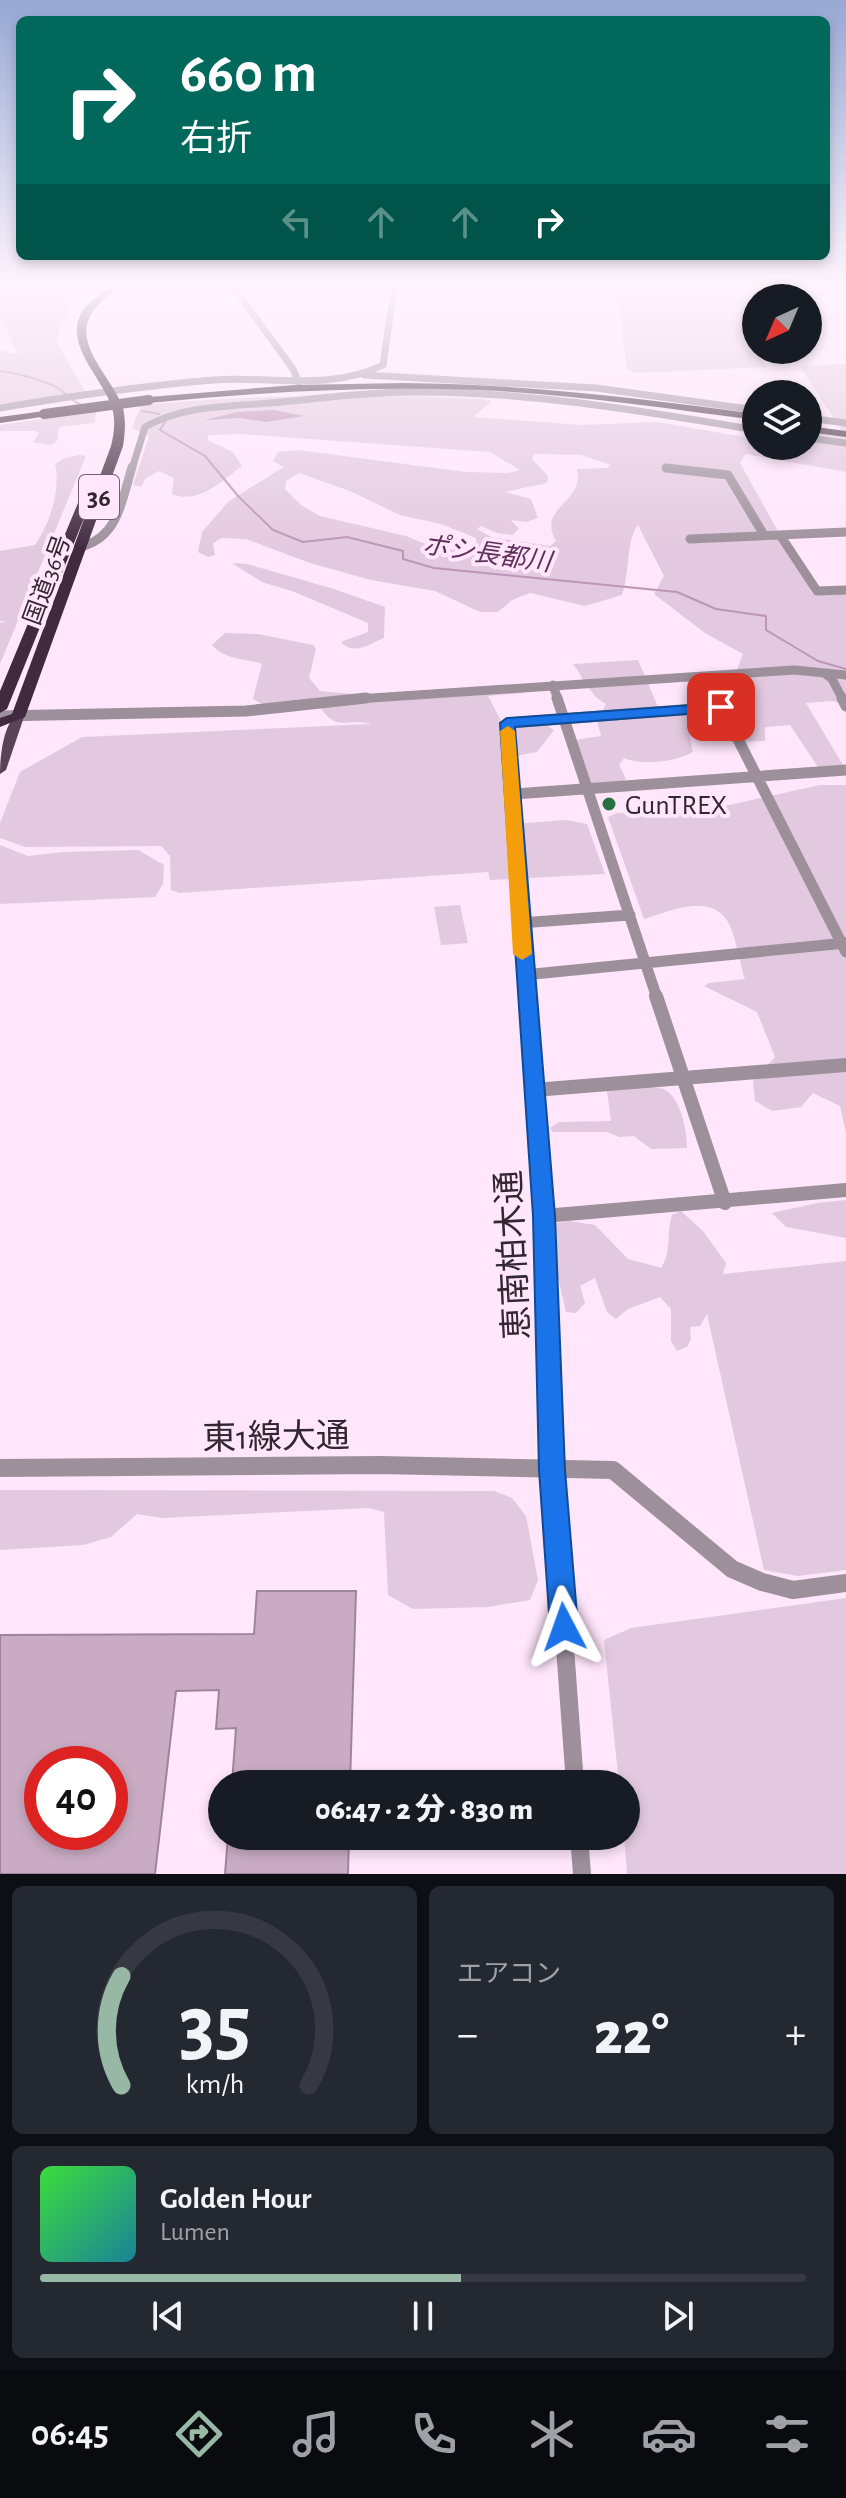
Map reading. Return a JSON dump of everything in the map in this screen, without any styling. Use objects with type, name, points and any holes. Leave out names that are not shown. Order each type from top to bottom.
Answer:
[{"type":"highway","name":"国道36号","points":[[18,717],[84,546],[120,433],[120,417],[93,376]]},
{"type":"highway","name":"国道36号","points":[[0,709],[105,451],[110,419],[104,392],[96,376]]},
{"type":"highway","points":[[0,420],[149,400],[286,391],[455,391],[569,398],[742,417]]},
{"type":"highway","points":[[822,428],[846,432]]},
{"type":"highway","points":[[0,723],[18,717]]},
{"type":"main road","points":[[0,770],[18,717]]},
{"type":"street","points":[[295,376],[299,382]]},
{"type":"street","points":[[0,408],[104,392],[216,380],[299,382],[353,376]]},
{"type":"street","points":[[405,376],[596,388],[742,408]]},
{"type":"street","points":[[84,546],[100,541],[111,532],[145,427],[163,417],[224,406],[298,396],[380,392],[483,396],[653,413],[742,428]]},
{"type":"street","points":[[822,420],[846,423]]},
{"type":"street","points":[[822,440],[846,443]]},
{"type":"street","points":[[106,475],[130,468]]},
{"type":"street","points":[[666,468],[728,475],[764,535]]},
{"type":"street","points":[[690,539],[846,532]]},
{"type":"street","points":[[780,535],[817,591],[846,590]]},
{"type":"street","points":[[0,716],[73,712],[246,711],[350,699],[794,670],[846,675]]},
{"type":"street","points":[[824,673],[832,679],[846,706]]},
{"type":"street","points":[[524,975],[845,946],[706,676]]},
{"type":"street","points":[[553,685],[725,1203]]},
{"type":"street","points":[[563,719],[721,707]]},
{"type":"street","name":"恵南柏木通","points":[[563,719],[507,723],[544,1216],[552,1470],[574,1770]]},
{"type":"street","points":[[514,794],[846,770]]},
{"type":"street","points":[[520,923],[630,915]]},
{"type":"street","points":[[534,1090],[846,1065]]},
{"type":"street","points":[[544,1216],[725,1203],[846,1190]]},
{"type":"street","name":"東1線大通","points":[[0,1468],[380,1465],[613,1470],[732,1569],[762,1582],[793,1590],[846,1583]]},
{"type":"street","points":[[580,1850],[582,1874]]},
{"type":"shaded area","points":[[0,376],[76,376],[87,395],[0,404]]},
{"type":"shaded area","points":[[807,376],[846,376],[846,472],[779,460],[822,460],[822,433],[842,431],[822,400],[822,380],[809,380]]},
{"type":"shaded area","points":[[269,397],[483,399],[492,401],[473,417],[581,425],[658,422],[742,437],[740,463],[813,594],[846,593],[846,704],[831,701],[806,703],[843,765],[818,767],[790,725],[765,727],[765,741],[731,742],[726,732],[689,733],[693,752],[658,762],[624,758],[619,765],[626,779],[619,784],[590,785],[575,740],[601,736],[597,721],[606,704],[591,691],[573,664],[638,660],[661,714],[725,709],[710,679],[737,670],[743,654],[705,633],[654,594],[664,576],[638,525],[632,539],[622,595],[585,606],[530,593],[512,600],[498,612],[480,612],[435,591],[371,580],[310,563],[246,539],[222,538],[213,543],[215,555],[208,557],[198,552],[202,532],[229,501],[284,467],[273,461],[278,452],[298,450],[466,472],[508,473],[520,470],[490,452],[240,434],[209,435],[207,440],[233,452],[242,466],[209,490],[182,497],[172,494],[174,478],[159,471],[146,478],[141,487],[133,485],[149,436],[132,428],[141,405]],"holes":[[[534,454],[581,455],[611,465],[607,468],[577,469],[578,481],[574,490],[552,520],[551,529],[556,541],[550,546],[491,537],[477,529],[481,526],[512,535],[519,529],[511,520],[527,522],[538,518],[531,499],[505,492],[547,483],[548,476],[532,459]],[[299,473],[350,491],[400,515],[441,524],[476,538],[476,543],[463,551],[433,547],[406,536],[320,516],[301,505],[285,489],[286,481]]]},
{"type":"shaded area","points":[[274,410],[304,416],[266,422],[240,418],[204,420],[238,412]]},
{"type":"shaded area","points":[[96,411],[95,423],[59,427],[57,441],[51,445],[33,442],[39,433],[34,431],[0,431],[0,425]]},
{"type":"shaded area","points":[[79,455],[86,456],[0,664],[0,623],[6,621],[0,621],[0,551],[35,545],[53,506],[57,485],[55,464]]},
{"type":"shaded area","points":[[232,563],[247,564],[334,589],[385,607],[384,638],[362,648],[346,646],[341,642],[368,632],[368,623],[292,591],[262,582]]},
{"type":"shaded area","points":[[225,633],[258,634],[313,645],[316,649],[309,678],[320,691],[364,695],[522,684],[527,690],[523,693],[488,696],[502,723],[545,724],[554,730],[537,752],[506,758],[511,824],[567,820],[587,824],[605,874],[490,880],[488,872],[179,893],[171,890],[170,856],[161,846],[25,847],[0,838],[0,823],[20,772],[82,737],[371,724],[337,722],[321,708],[277,713],[253,699],[262,664],[217,650],[212,645]]},
{"type":"shaded area","points":[[820,785],[846,785],[846,1132],[840,1106],[813,1093],[801,1107],[772,1111],[755,1101],[753,1081],[775,1057],[757,1012],[704,986],[745,979],[729,924],[718,911],[698,906],[675,909],[644,919],[608,817],[617,813],[684,815]]},
{"type":"shaded area","points":[[0,845],[28,856],[138,850],[164,865],[163,884],[155,897],[0,904]]},
{"type":"shaded area","points":[[460,905],[468,943],[441,945],[434,907]]},
{"type":"shaded area","points":[[643,1086],[663,1089],[679,1106],[687,1148],[651,1149],[634,1136],[619,1137],[607,1132],[553,1132],[550,1128],[559,1122],[611,1121],[607,1091]]},
{"type":"shaded area","points":[[846,1200],[846,1238],[786,1227],[772,1213],[817,1203]]},
{"type":"shaded area","points":[[681,1211],[703,1231],[726,1263],[723,1274],[846,1261],[846,1570],[798,1576],[764,1570],[707,1314],[700,1326],[690,1327],[691,1339],[687,1347],[677,1351],[671,1341],[671,1309],[660,1297],[628,1309],[616,1319],[607,1312],[595,1278],[580,1286],[585,1303],[576,1313],[566,1312],[553,1254],[551,1224],[569,1221],[595,1225],[628,1259],[661,1268],[667,1256],[672,1215]]},
{"type":"shaded area","points":[[0,1490],[494,1491],[512,1498],[526,1516],[538,1580],[530,1600],[488,1607],[413,1609],[388,1595],[384,1512],[369,1508],[162,1518],[137,1514],[111,1537],[83,1545],[0,1550]]},
{"type":"shaded area","points":[[846,1598],[846,1874],[627,1874],[625,1850],[640,1850],[640,1770],[618,1770],[604,1640],[631,1628]]},
{"type":"building","points":[[257,1591],[356,1591],[350,1770],[233,1770],[236,1728],[216,1729],[219,1690],[176,1691],[155,1874],[0,1874],[0,1635],[254,1634]]},
{"type":"building","points":[[227,1850],[349,1850],[348,1874],[225,1874]]},
{"type":"waterway","name":"ポシ長都川","points":[[24,376],[61,390],[82,405]]},
{"type":"waterway","name":"ポシ長都川","points":[[142,411],[159,414]]},
{"type":"waterway","name":"ポシ長都川","points":[[166,420],[160,430],[205,456],[239,497],[273,530],[303,542],[347,537],[403,551],[403,559],[434,568],[677,592],[716,609],[766,616],[766,630],[818,661],[846,669]]},
{"type":"slow traffic","points":[[508,731],[522,954]]},
{"type":"place","name":"GunTREX","points":[[609,804]]},
{"type":"route","points":[[564,1627],[552,1470],[544,1216],[507,723],[721,707]]}]
